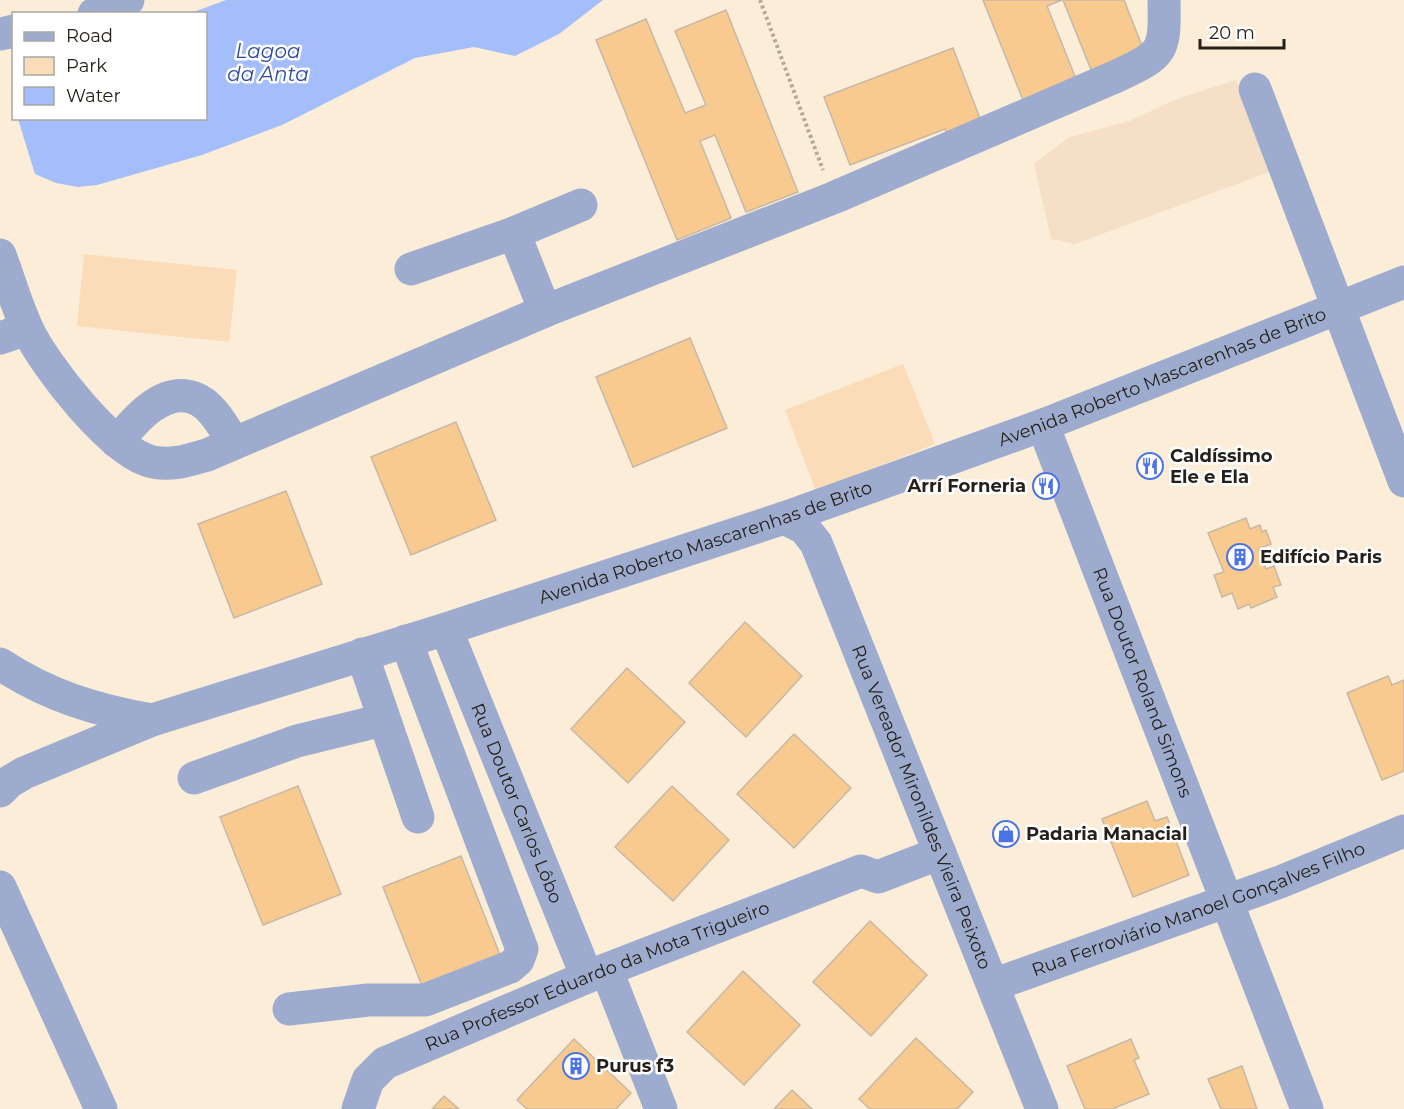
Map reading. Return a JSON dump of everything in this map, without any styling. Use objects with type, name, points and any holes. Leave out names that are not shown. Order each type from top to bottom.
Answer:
[{"type":"street","points":[[99,12],[128,0]]},
{"type":"street","points":[[0,255],[14,334],[117,442],[132,453],[152,462],[178,464],[234,443],[545,311],[833,198],[1146,63],[1160,49],[1164,30],[1164,0]]},
{"type":"street","points":[[1255,89],[1404,481]]},
{"type":"street","points":[[411,269],[514,233],[581,205]]},
{"type":"street","points":[[514,233],[545,311]]},
{"type":"street","name":"Avenida Roberto Mascarenhas de Brito","points":[[0,664],[61,698],[113,713],[152,720],[446,628],[784,518],[1043,425],[1404,282]]},
{"type":"street","points":[[117,442],[133,421],[150,407],[168,398],[181,396],[195,398],[207,407],[234,443]]},
{"type":"street","name":"Rua Doutor Roland Simons","points":[[1043,425],[1307,1109]]},
{"type":"street","name":"Rua Vereador Mironildes Vieira Peixoto","points":[[784,518],[804,528],[816,543],[1042,1109]]},
{"type":"street","name":"Rua Doutor Carlos Lôbo","points":[[446,628],[597,974],[661,1109]]},
{"type":"street","points":[[289,1009],[368,1000],[425,999],[510,968],[518,960],[522,949],[405,641]]},
{"type":"street","points":[[362,654],[418,818]]},
{"type":"street","points":[[0,791],[24,773],[152,720]]},
{"type":"street","points":[[194,778],[297,741],[383,720]]},
{"type":"street","name":"Rua Ferroviário Manoel Gonçalves Filho","points":[[993,985],[1226,899],[1280,882],[1404,831]]},
{"type":"street","name":"Rua Professor Eduardo da Mota Trigueiro","points":[[358,1109],[368,1080],[385,1063],[597,974],[861,871],[868,857],[936,842]]},
{"type":"street","points":[[2,885],[100,1109]]},
{"type":"path","points":[[760,0],[833,198]]},
{"type":"shaded area","points":[[1236,80],[1272,171],[1075,244],[1051,239],[1034,164],[1069,137],[1130,121],[1174,100]]},
{"type":"green space","points":[[84,254],[237,270],[229,342],[77,326]]},
{"type":"green space","points":[[903,364],[935,444],[816,491],[785,410]]},
{"type":"water","name":"Lagoa da Anta","points":[[226,0],[603,0],[559,34],[515,56],[474,47],[415,58],[282,125],[202,155],[97,185],[78,187],[56,183],[35,174],[18,120],[207,120],[207,12],[194,12]]},
{"type":"building","points":[[983,0],[1062,0],[1047,6],[1078,84],[1025,105]]},
{"type":"building","points":[[1063,0],[1124,0],[1146,56],[1094,77]]},
{"type":"building","points":[[726,10],[798,192],[746,212],[715,135],[700,141],[731,218],[677,240],[596,40],[646,19],[685,113],[706,105],[675,31]]},
{"type":"building","points":[[953,48],[984,129],[950,142],[945,129],[850,165],[824,97]]},
{"type":"building","points":[[690,338],[727,428],[633,467],[596,377]]},
{"type":"building","points":[[456,422],[496,520],[411,555],[371,457]]},
{"type":"building","points":[[286,491],[322,584],[234,618],[198,524]]},
{"type":"building","name":"Edifício Paris","points":[[1246,518],[1250,529],[1260,525],[1262,532],[1266,530],[1271,544],[1258,549],[1266,569],[1274,566],[1281,585],[1273,587],[1277,597],[1251,608],[1249,604],[1238,609],[1232,593],[1222,597],[1214,575],[1224,572],[1208,533]]},
{"type":"building","points":[[745,622],[802,676],[746,737],[689,683]]},
{"type":"building","points":[[627,668],[685,722],[628,783],[571,729]]},
{"type":"building","points":[[1388,676],[1392,685],[1404,680],[1404,771],[1382,780],[1347,693]]},
{"type":"building","points":[[794,734],[851,788],[794,848],[737,794]]},
{"type":"building","points":[[298,786],[341,894],[263,925],[220,817]]},
{"type":"building","points":[[672,786],[729,840],[673,901],[615,847]]},
{"type":"building","points":[[1147,801],[1155,821],[1167,817],[1189,875],[1133,897],[1102,819]]},
{"type":"building","points":[[461,856],[504,965],[426,996],[383,887]]},
{"type":"building","points":[[870,921],[927,975],[871,1036],[813,982]]},
{"type":"building","points":[[743,971],[800,1025],[744,1085],[687,1032]]},
{"type":"building","points":[[916,1038],[973,1092],[957,1109],[870,1109],[859,1099]]},
{"type":"building","name":"Purus f3","points":[[574,1039],[631,1093],[616,1109],[527,1109],[517,1100]]},
{"type":"building","points":[[1131,1039],[1139,1058],[1134,1060],[1149,1094],[1112,1109],[1085,1109],[1067,1066]]},
{"type":"building","points":[[1242,1066],[1257,1109],[1221,1109],[1208,1079]]},
{"type":"building","points":[[792,1090],[812,1109],[774,1109]]},
{"type":"building","points":[[444,1096],[459,1109],[432,1109]]},
{"type":"place","name":"Caldíssimo Ele e Ela","points":[[1150,466]]},
{"type":"place","name":"Arrí Forneria","points":[[1046,486]]},
{"type":"place","name":"Edifício Paris","points":[[1240,557]]},
{"type":"place","name":"Padaria Manacial","points":[[1006,834]]},
{"type":"place","name":"Purus f3","points":[[576,1066]]}]
